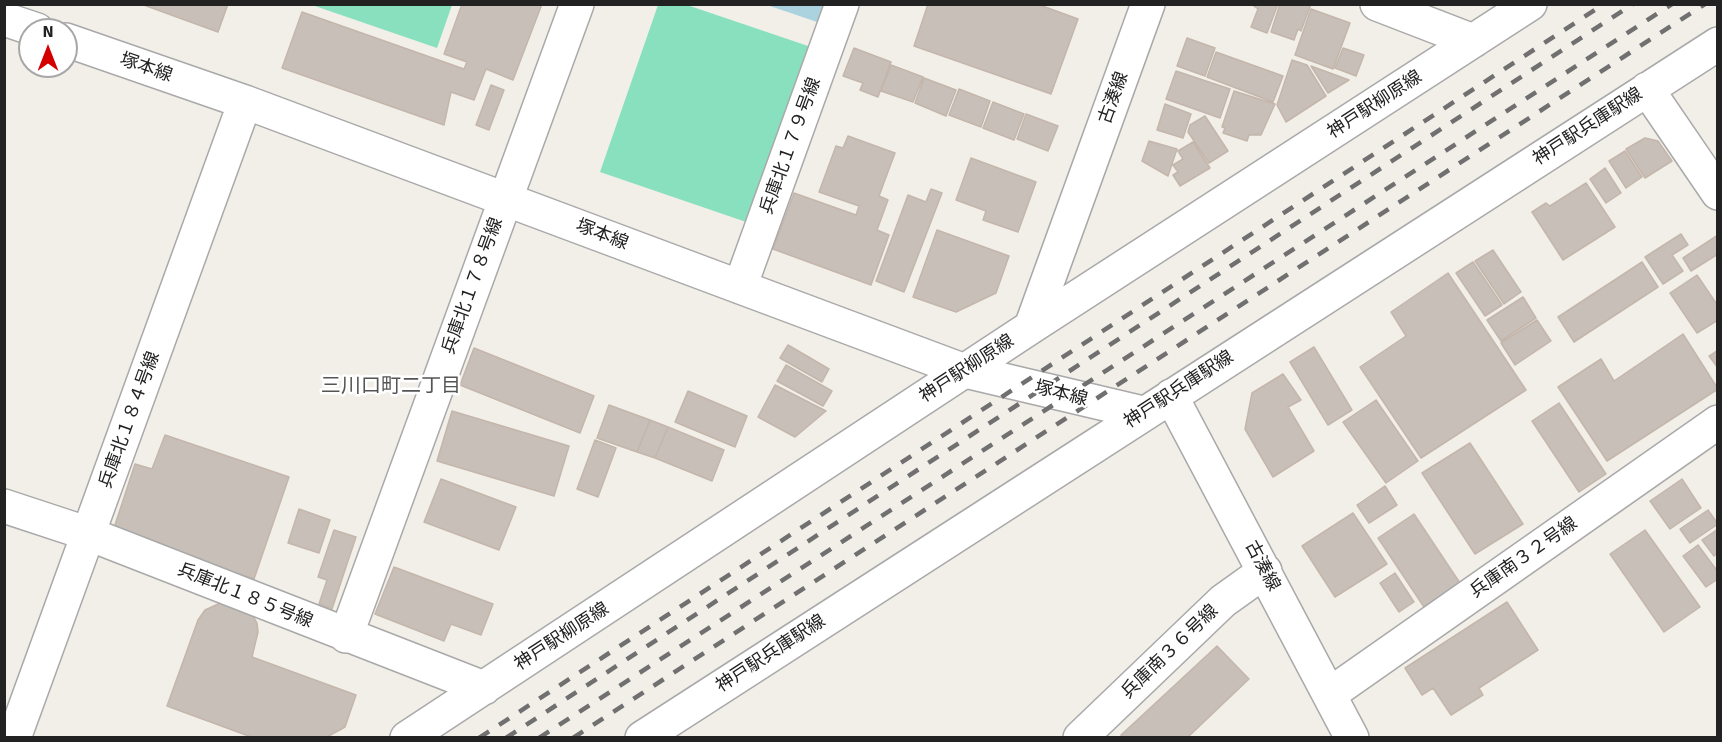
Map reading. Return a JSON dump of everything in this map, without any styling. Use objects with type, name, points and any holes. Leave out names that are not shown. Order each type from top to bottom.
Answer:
[{"type":"street","name":"兵庫北１７８号線","points":[[346,636],[577,4]]},
{"type":"street","name":"兵庫北１７９号線","points":[[740,287],[842,4]]},
{"type":"street","name":"古湊線","points":[[1031,327],[1149,4]]},
{"type":"street","points":[[1377,4],[1473,42]]},
{"type":"street","name":"神戸駅柳原線","points":[[407,738],[965,370],[1530,4]]},
{"type":"street","name":"塚本線","points":[[78,44],[244,102],[965,370],[1143,413]]},
{"type":"street","name":"神戸駅兵庫駅線","points":[[659,733],[1143,413],[1718,44]]},
{"type":"street","points":[[1647,89],[1718,193]]},
{"type":"street","name":"兵庫北１８４号線","points":[[14,738],[244,102]]},
{"type":"street","name":"古湊線","points":[[1171,396],[1352,738]]},
{"type":"street","name":"兵庫南３２号線","points":[[1330,694],[1718,422]]},
{"type":"street","name":"兵庫北１８５号線","points":[[4,506],[89,534],[484,688]]},
{"type":"street","name":"兵庫南３６号線","points":[[1080,738],[1223,601],[1264,571]]},
{"type":"green space","points":[[312,5],[452,5],[437,48]]},
{"type":"green space","points":[[658,5],[687,5],[814,48],[752,224],[600,172]]},
{"type":"water","points":[[824,4],[817,22],[767,5]]},
{"type":"building","points":[[141,4],[228,4],[218,32]]},
{"type":"building","points":[[462,4],[542,4],[513,80],[486,69],[474,100],[451,92],[444,125],[282,68],[302,12],[464,69],[467,62],[444,54]]},
{"type":"building","points":[[928,4],[1037,4],[1078,19],[1051,94],[914,46]]},
{"type":"building","points":[[1251,4],[1278,4],[1267,33],[1251,27],[1258,9]]},
{"type":"building","points":[[1280,4],[1311,4],[1301,31],[1298,29],[1294,40],[1271,32]]},
{"type":"building","points":[[1311,9],[1350,23],[1333,69],[1295,55]]},
{"type":"building","points":[[1187,38],[1215,48],[1205,76],[1177,66]]},
{"type":"building","points":[[854,48],[891,62],[878,97],[860,90],[863,83],[843,76]]},
{"type":"building","points":[[1343,48],[1364,55],[1356,76],[1335,68]]},
{"type":"building","points":[[1216,52],[1283,76],[1273,102],[1207,77]]},
{"type":"building","points":[[1292,60],[1307,65],[1326,96],[1286,122],[1277,105]]},
{"type":"building","points":[[891,65],[923,77],[913,102],[881,91]]},
{"type":"building","points":[[1311,66],[1349,80],[1328,93]]},
{"type":"building","points":[[1176,71],[1230,89],[1220,118],[1166,99]]},
{"type":"building","points":[[924,78],[956,90],[946,116],[915,103]]},
{"type":"building","points":[[491,85],[504,90],[489,130],[476,125]]},
{"type":"building","points":[[959,89],[990,101],[981,127],[949,115]]},
{"type":"building","points":[[1234,91],[1275,104],[1261,135],[1249,135],[1247,141],[1223,133],[1225,128],[1222,127]]},
{"type":"building","points":[[993,102],[1024,114],[1014,140],[983,128]]},
{"type":"building","points":[[1165,104],[1191,114],[1183,138],[1157,130]]},
{"type":"building","points":[[1026,114],[1058,126],[1048,151],[1017,139]]},
{"type":"building","points":[[1205,116],[1228,151],[1209,163],[1188,132],[1190,125]]},
{"type":"building","points":[[848,136],[895,153],[879,196],[888,200],[877,230],[889,235],[871,285],[773,249],[794,193],[856,215],[859,206],[819,192],[836,146],[843,148]]},
{"type":"building","points":[[1645,138],[1658,141],[1672,161],[1645,178],[1626,149]]},
{"type":"building","points":[[1149,141],[1177,149],[1168,176],[1142,161]]},
{"type":"building","points":[[1193,142],[1210,168],[1180,186],[1173,175],[1178,172],[1173,165],[1183,159],[1178,151]]},
{"type":"building","points":[[1625,151],[1642,177],[1626,188],[1609,161]]},
{"type":"building","points":[[971,158],[1036,182],[1018,232],[983,220],[986,211],[956,200]]},
{"type":"building","points":[[1605,168],[1621,193],[1606,203],[1590,179]]},
{"type":"building","points":[[1586,183],[1615,227],[1563,260],[1532,212],[1546,203],[1550,206]]},
{"type":"building","points":[[931,189],[942,193],[904,292],[876,281],[908,195],[926,202]]},
{"type":"building","points":[[937,230],[1009,256],[996,293],[956,312],[913,297]]},
{"type":"building","points":[[1681,234],[1688,245],[1672,255],[1683,271],[1663,284],[1645,257]]},
{"type":"building","points":[[1718,235],[1718,254],[1691,271],[1683,258]]},
{"type":"building","points":[[1493,250],[1521,292],[1504,304],[1475,261]]},
{"type":"building","points":[[1473,262],[1502,305],[1485,316],[1456,273]]},
{"type":"building","points":[[1642,262],[1658,287],[1574,342],[1558,317]]},
{"type":"building","points":[[1448,273],[1526,390],[1421,458],[1360,367],[1406,336],[1391,312]]},
{"type":"building","points":[[1697,275],[1718,306],[1718,320],[1697,333],[1670,293]]},
{"type":"building","points":[[1523,297],[1536,318],[1501,341],[1487,320]]},
{"type":"building","points":[[1537,320],[1551,341],[1515,365],[1501,343]]},
{"type":"building","points":[[1683,334],[1718,389],[1607,461],[1558,387],[1601,359],[1614,381]]},
{"type":"building","points":[[788,345],[829,369],[822,382],[780,358]]},
{"type":"building","points":[[1314,347],[1352,410],[1328,425],[1290,362]]},
{"type":"building","points":[[474,348],[594,396],[580,433],[460,385]]},
{"type":"building","points":[[1718,350],[1718,368],[1709,356]]},
{"type":"building","points":[[786,365],[832,391],[823,406],[777,381]]},
{"type":"building","points":[[1283,374],[1301,400],[1288,407],[1314,451],[1273,477],[1245,429],[1252,393]]},
{"type":"building","points":[[775,385],[826,411],[795,437],[758,417]]},
{"type":"building","points":[[688,391],[747,416],[735,447],[675,422]]},
{"type":"building","points":[[1376,400],[1418,461],[1386,483],[1343,422]]},
{"type":"building","points":[[1559,403],[1606,474],[1579,492],[1532,421]]},
{"type":"building","points":[[609,405],[650,420],[637,452],[597,438]]},
{"type":"building","points":[[452,411],[569,446],[554,496],[437,461]]},
{"type":"building","points":[[650,420],[668,427],[655,458],[637,452]]},
{"type":"building","points":[[668,427],[724,450],[712,481],[655,458]]},
{"type":"building","points":[[165,435],[289,477],[254,579],[113,531],[135,464],[152,469]]},
{"type":"building","points":[[595,440],[616,448],[598,497],[577,489]]},
{"type":"building","points":[[1470,443],[1523,524],[1475,554],[1422,473]]},
{"type":"building","points":[[441,479],[516,507],[499,550],[424,522]]},
{"type":"building","points":[[1682,479],[1701,508],[1670,529],[1650,501]]},
{"type":"building","points":[[1385,486],[1397,505],[1369,523],[1357,505]]},
{"type":"building","points":[[299,509],[330,520],[319,553],[288,543]]},
{"type":"building","points":[[1708,510],[1718,524],[1690,543],[1680,529]]},
{"type":"building","points":[[1353,513],[1387,564],[1335,597],[1302,546]]},
{"type":"building","points":[[1414,514],[1460,583],[1424,607],[1378,538]]},
{"type":"building","points":[[1718,529],[1718,553],[1714,556],[1702,540]]},
{"type":"building","points":[[334,530],[356,537],[332,609],[319,604],[327,580],[318,577]]},
{"type":"building","points":[[1645,530],[1700,607],[1664,632],[1610,554]]},
{"type":"building","points":[[1698,545],[1718,572],[1718,579],[1706,587],[1683,556]]},
{"type":"building","points":[[394,567],[493,604],[481,635],[451,624],[444,641],[375,614]]},
{"type":"building","points":[[1395,573],[1414,602],[1399,612],[1380,583]]},
{"type":"building","points":[[225,601],[252,614],[257,623],[258,632],[252,657],[356,695],[345,727],[325,738],[254,738],[167,706],[198,620],[205,610]]},
{"type":"building","points":[[1507,602],[1538,650],[1479,688],[1483,695],[1451,715],[1433,688],[1422,695],[1405,668]]},
{"type":"building","points":[[1217,646],[1249,679],[1187,738],[1123,738],[1121,735]]},
{"type":"railway","points":[[479,738],[1604,4]]},
{"type":"railway","points":[[506,738],[1633,4]]},
{"type":"railway","points":[[539,738],[1672,4]]},
{"type":"railway","points":[[573,738],[1705,4]]},
{"type":"district","name":"三川口町二丁目","points":[[391,387]]}]
